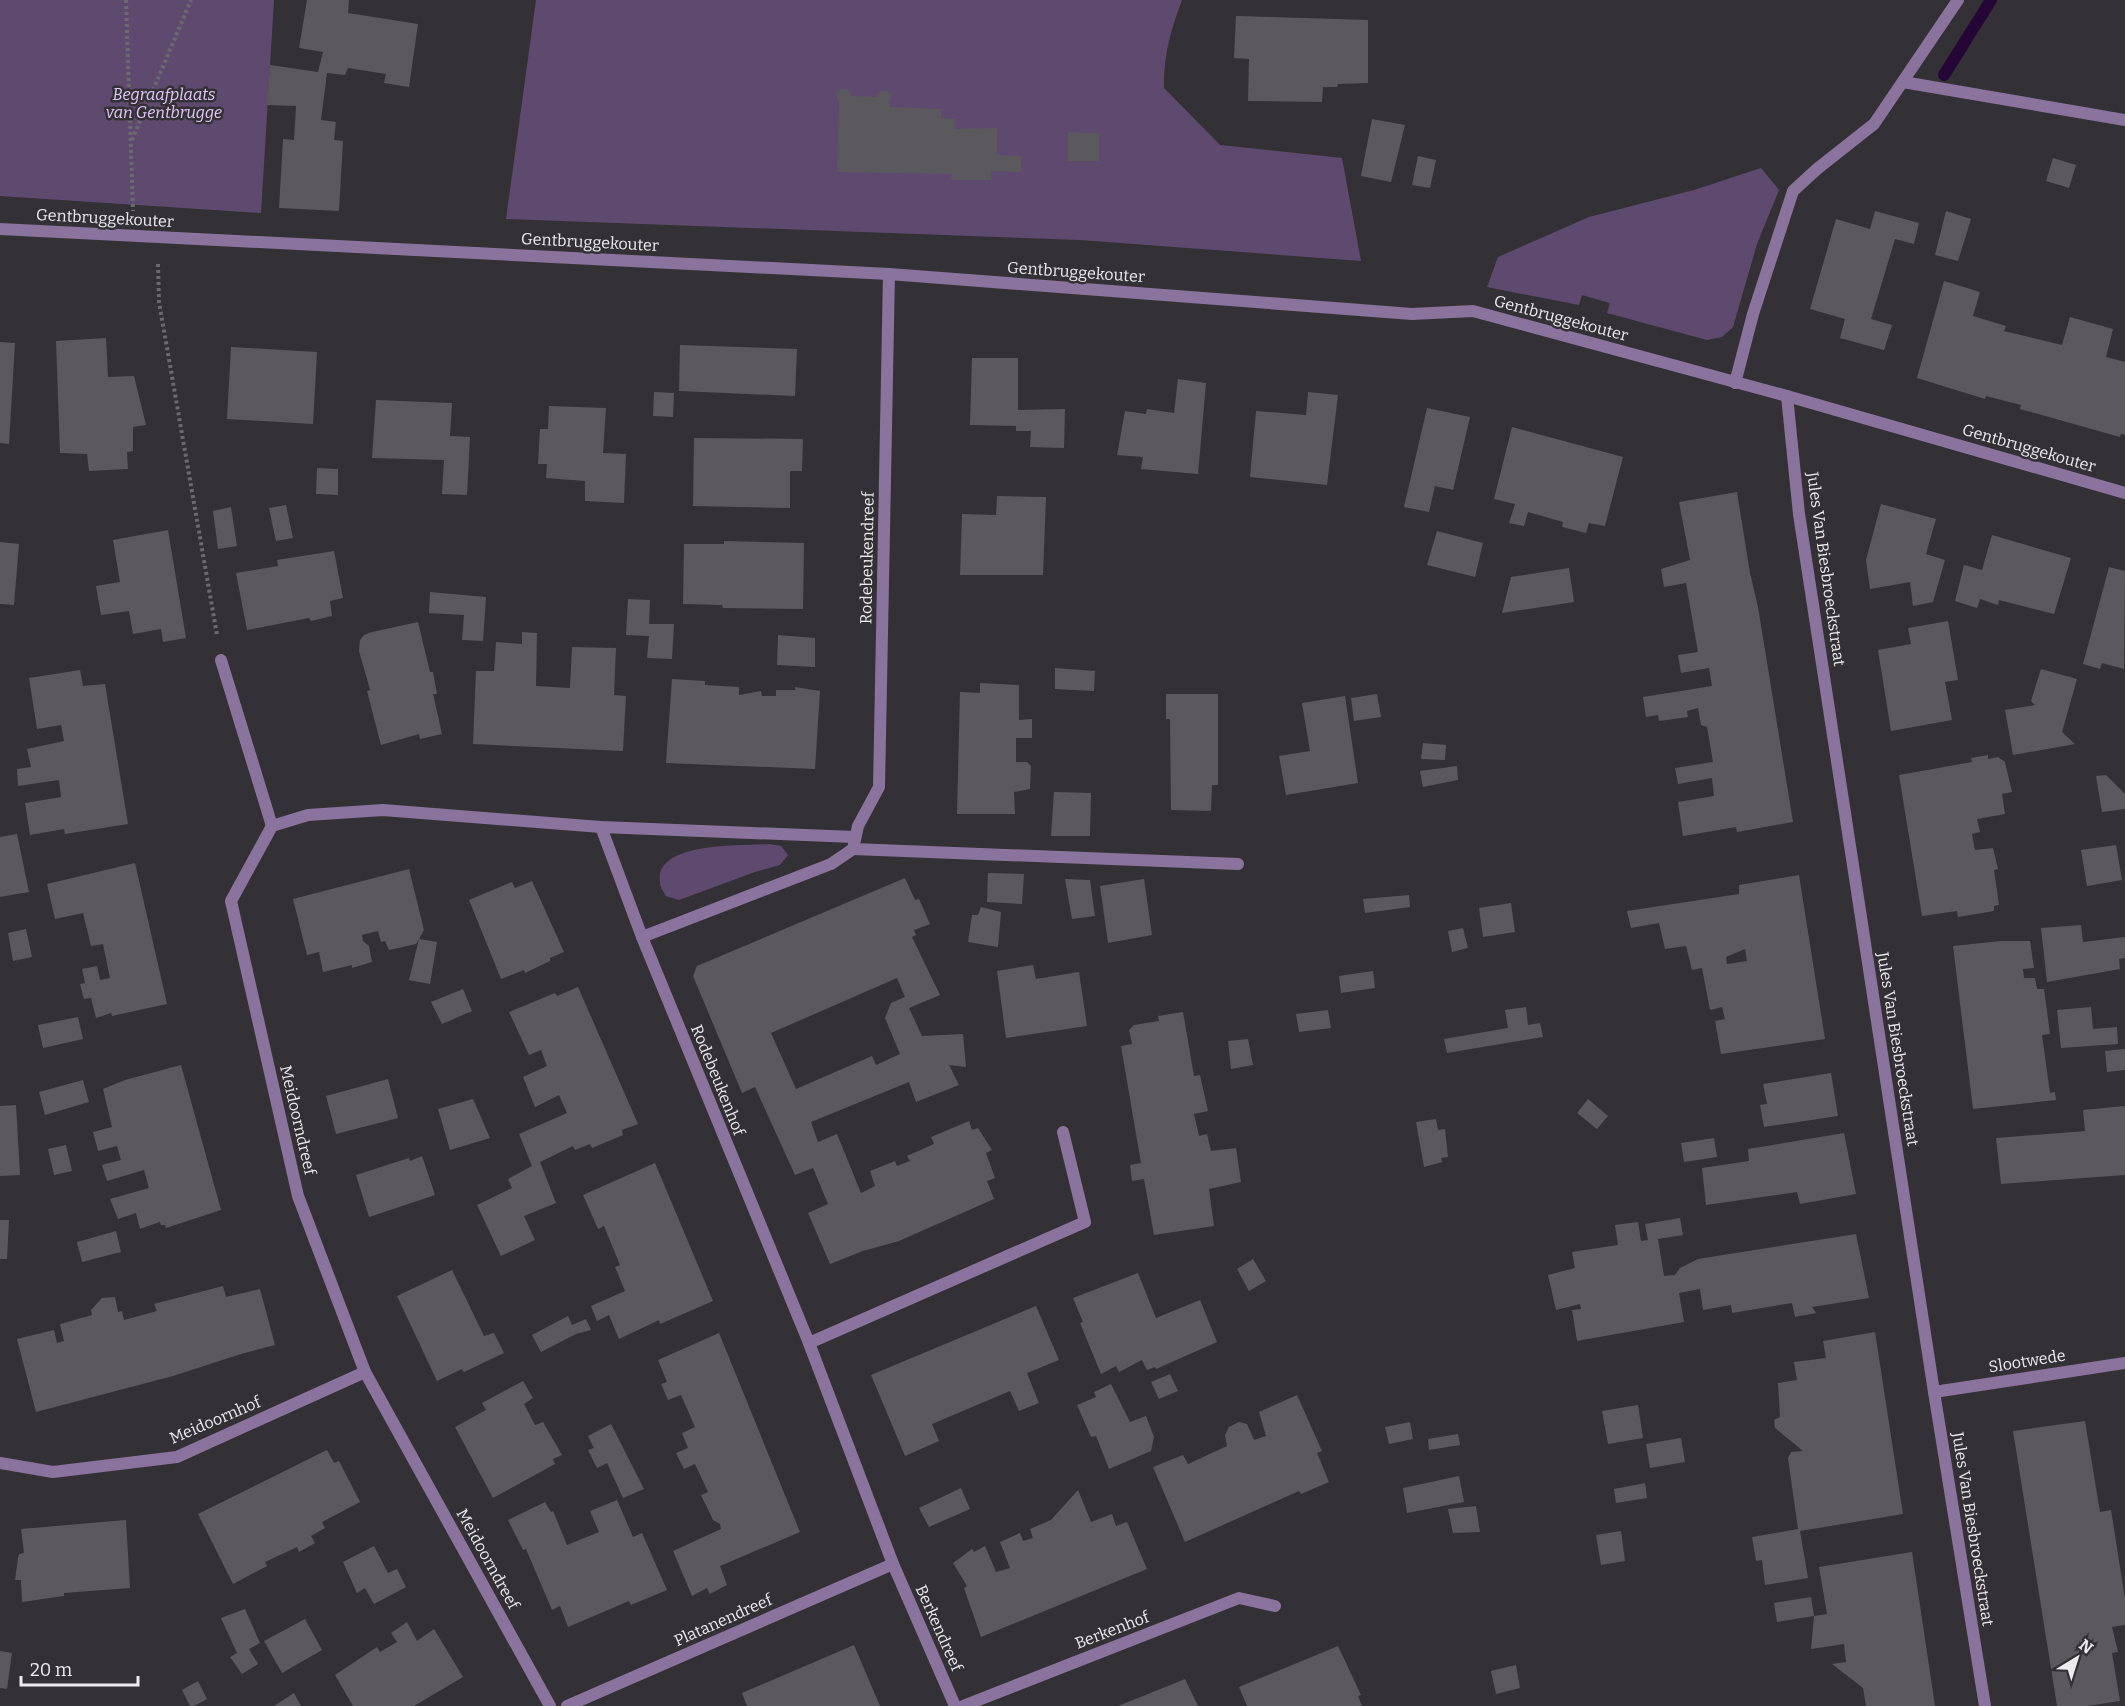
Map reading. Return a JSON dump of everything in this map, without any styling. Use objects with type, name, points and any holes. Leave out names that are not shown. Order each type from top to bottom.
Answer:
[{"type":"street","points":[[1736,383],[1753,314],[1793,191],[1874,124],[1959,0]]},
{"type":"street","points":[[1903,82],[2125,120]]},
{"type":"street","name":"Gentbruggekouter","points":[[0,229],[889,274],[1412,314],[1473,311],[1787,396],[2125,493]]},
{"type":"street","name":"Rodebeukendreef","points":[[854,843],[858,826],[879,787],[889,274]]},
{"type":"street","name":"Jules Van Biesbroeckstraat","points":[[1787,396],[1799,514],[1934,1392],[1985,1706]]},
{"type":"street","points":[[221,660],[272,826],[308,815],[383,810],[854,843],[1238,864]]},
{"type":"street","name":"Meidoorndreef","points":[[272,826],[231,901],[298,1196],[365,1372],[550,1706]]},
{"type":"street","name":"Rodebeukenhof","points":[[601,827],[642,937],[809,1343],[893,1564]]},
{"type":"street","points":[[642,937],[831,864],[854,843]]},
{"type":"street","points":[[809,1343],[1085,1222],[1063,1132]]},
{"type":"street","name":"Slootwede","points":[[1934,1392],[2125,1363]]},
{"type":"street","name":"Meidoornhof","points":[[0,1463],[53,1472],[177,1457],[365,1372]]},
{"type":"street","name":"Platanendreef","points":[[567,1706],[893,1564]]},
{"type":"street","name":"Berkendreef","points":[[893,1564],[955,1706]]},
{"type":"street","name":"Berkenhof","points":[[963,1706],[1239,1598],[1275,1606]]},
{"type":"path","points":[[126,0],[135,236]]},
{"type":"path","points":[[131,144],[191,0]]},
{"type":"path","points":[[157,237],[159,302],[221,660]]},
{"type":"green space","name":"Begraafplaats van Gentbrugge","points":[[0,0],[274,0],[261,213],[0,196]]},
{"type":"green space","points":[[536,0],[1182,0],[1168,43],[1164,88],[1220,145],[1342,158],[1361,261],[1080,240],[506,219]]},
{"type":"green space","points":[[1761,168],[1779,190],[1757,244],[1733,327],[1722,337],[1707,340],[1607,313],[1610,303],[1582,295],[1579,305],[1487,287],[1498,257],[1589,217],[1694,190]]},
{"type":"green space","points":[[769,844],[781,846],[788,855],[780,865],[679,900],[666,896],[661,886],[662,869],[670,859],[685,853],[702,848]]},
{"type":"building","points":[[307,0],[349,0],[348,13],[418,24],[409,87],[384,83],[386,74],[348,68],[345,75],[327,73],[321,120],[336,122],[334,140],[343,141],[339,211],[279,208],[283,139],[294,140],[296,106],[267,105],[270,65],[318,72],[323,52],[299,48]]},
{"type":"building","points":[[1236,16],[1368,20],[1368,83],[1323,87],[1322,102],[1248,101],[1249,59],[1234,58]]},
{"type":"building","points":[[841,89],[847,89],[851,96],[876,97],[880,91],[886,91],[891,94],[889,107],[941,109],[941,118],[955,119],[956,129],[997,128],[997,155],[1021,156],[1021,172],[991,171],[991,180],[951,180],[952,174],[837,172],[839,103],[836,94]]},
{"type":"building","points":[[1372,119],[1405,125],[1391,182],[1361,176]]},
{"type":"building","points":[[1068,132],[1099,133],[1099,161],[1068,161]]},
{"type":"building","points":[[1418,156],[1436,160],[1430,188],[1412,185]]},
{"type":"building","points":[[2053,158],[2076,165],[2069,188],[2046,181]]},
{"type":"building","points":[[1875,211],[1919,223],[1914,244],[1895,239],[1871,319],[1892,325],[1884,350],[1840,338],[1845,319],[1810,309],[1836,219],[1870,229]]},
{"type":"building","points":[[1946,211],[1971,219],[1958,261],[1935,255]]},
{"type":"building","points":[[1944,281],[1980,292],[1973,316],[2006,326],[2004,331],[2062,345],[2070,317],[2113,329],[2106,357],[2125,362],[2125,435],[2121,434],[2120,437],[2020,409],[2021,405],[1986,396],[1985,399],[1917,378]]},
{"type":"building","points":[[106,338],[108,377],[134,376],[146,425],[133,427],[133,451],[127,452],[128,469],[89,471],[87,454],[60,453],[56,341]]},
{"type":"building","points":[[0,342],[15,343],[9,444],[0,443]]},
{"type":"building","points":[[680,345],[797,349],[795,396],[679,391]]},
{"type":"building","points":[[231,347],[317,352],[313,424],[227,419]]},
{"type":"building","points":[[972,358],[1018,358],[1018,410],[1065,409],[1064,448],[1030,447],[1031,431],[1016,431],[1016,426],[970,425]]},
{"type":"building","points":[[1178,379],[1206,383],[1198,474],[1141,469],[1143,457],[1117,455],[1125,411],[1146,414],[1147,409],[1174,413]]},
{"type":"building","points":[[654,392],[674,393],[673,417],[653,416]]},
{"type":"building","points":[[1308,392],[1338,395],[1327,485],[1250,477],[1256,411],[1306,415]]},
{"type":"building","points":[[376,400],[452,403],[450,436],[470,437],[467,495],[442,494],[444,460],[372,458]]},
{"type":"building","points":[[549,406],[606,408],[603,453],[626,454],[624,503],[585,501],[585,481],[546,478],[547,464],[538,464],[540,429],[548,429]]},
{"type":"building","points":[[1427,408],[1470,417],[1453,490],[1435,486],[1429,512],[1404,507]]},
{"type":"building","points":[[1512,427],[1623,457],[1605,526],[1589,523],[1586,533],[1562,527],[1563,522],[1528,512],[1524,526],[1509,523],[1515,504],[1494,499]]},
{"type":"building","points":[[694,438],[803,439],[802,471],[790,471],[790,508],[693,506]]},
{"type":"building","points":[[317,468],[338,469],[338,495],[316,494]]},
{"type":"building","points":[[1737,492],[1793,822],[1737,832],[1736,827],[1683,836],[1678,802],[1714,796],[1712,778],[1678,784],[1675,768],[1713,762],[1707,727],[1701,725],[1698,708],[1687,711],[1688,717],[1659,721],[1658,715],[1646,717],[1643,697],[1712,686],[1709,668],[1681,673],[1678,655],[1698,652],[1686,583],[1664,587],[1661,569],[1690,560],[1679,502]]},
{"type":"building","points":[[997,496],[1046,497],[1043,575],[960,575],[962,514],[996,515]]},
{"type":"building","points":[[1881,504],[1936,519],[1926,554],[1945,560],[1933,602],[1913,606],[1910,582],[1870,589],[1866,560]]},
{"type":"building","points":[[286,505],[293,538],[276,541],[269,508]]},
{"type":"building","points":[[231,507],[237,546],[218,549],[213,511]]},
{"type":"building","points":[[168,530],[186,638],[163,642],[161,629],[133,634],[129,611],[101,615],[96,586],[120,582],[113,540]]},
{"type":"building","points":[[1437,531],[1483,543],[1475,577],[1427,565]]},
{"type":"building","points":[[1992,535],[2071,558],[2054,614],[1999,600],[1998,605],[1980,599],[1977,608],[1955,601],[1964,565],[1982,570]]},
{"type":"building","points":[[724,541],[804,543],[803,609],[723,608],[722,605],[683,604],[684,544],[724,544]]},
{"type":"building","points":[[0,542],[19,544],[14,605],[0,604]]},
{"type":"building","points":[[334,551],[343,598],[330,601],[332,616],[247,630],[236,573],[278,566],[277,560]]},
{"type":"building","points":[[2109,567],[2125,571],[2124,669],[2102,663],[2100,669],[2083,664]]},
{"type":"building","points":[[1569,568],[1574,602],[1502,613],[1511,577]]},
{"type":"building","points":[[430,592],[486,597],[483,641],[462,640],[464,615],[429,613]]},
{"type":"building","points":[[628,599],[650,600],[649,624],[674,624],[672,659],[647,658],[649,636],[626,635]]},
{"type":"building","points":[[1948,621],[1958,680],[1945,682],[1952,720],[1891,731],[1878,650],[1911,644],[1908,628]]},
{"type":"building","points":[[418,622],[430,672],[433,672],[437,694],[433,694],[442,734],[420,739],[419,734],[381,745],[367,691],[370,690],[359,651],[360,640],[364,635],[372,632]]},
{"type":"building","points":[[522,632],[537,633],[536,686],[570,688],[572,647],[616,648],[614,695],[626,696],[623,751],[473,744],[476,671],[494,671],[496,642],[522,644]]},
{"type":"building","points":[[778,635],[815,638],[815,667],[777,665]]},
{"type":"building","points":[[1055,668],[1095,671],[1094,691],[1055,689]]},
{"type":"building","points":[[2041,669],[2077,679],[2062,732],[2075,744],[2013,755],[2005,710],[2035,705],[2031,701]]},
{"type":"building","points":[[80,670],[83,686],[105,684],[128,824],[65,834],[64,829],[30,835],[25,803],[61,797],[59,780],[18,786],[17,769],[31,767],[27,749],[64,741],[61,725],[37,729],[29,678]]},
{"type":"building","points":[[672,679],[705,681],[705,685],[739,687],[739,695],[761,691],[762,696],[776,696],[776,690],[795,690],[795,687],[820,691],[815,769],[666,763]]},
{"type":"building","points":[[980,683],[1019,685],[1019,720],[1032,719],[1032,738],[1016,738],[1016,762],[1027,762],[1031,766],[1030,789],[1014,792],[1015,814],[957,814],[960,692],[980,693]]},
{"type":"building","points":[[1166,694],[1218,694],[1218,785],[1212,785],[1211,811],[1171,810],[1170,719],[1166,719]]},
{"type":"building","points":[[1377,694],[1381,717],[1354,721],[1351,698]]},
{"type":"building","points":[[1345,696],[1358,783],[1286,795],[1279,756],[1310,751],[1302,703]]},
{"type":"building","points":[[1423,743],[1446,745],[1445,760],[1421,759]]},
{"type":"building","points":[[1988,755],[1988,759],[1998,757],[2005,762],[2012,792],[2002,794],[2005,814],[1977,819],[1980,832],[1972,834],[1975,850],[1993,848],[1998,869],[1994,870],[1999,905],[1994,906],[1994,911],[1958,917],[1957,911],[1922,916],[1899,775],[1972,762],[1971,758]]},
{"type":"building","points":[[1457,766],[1458,780],[1423,787],[1420,771]]},
{"type":"building","points":[[2106,775],[2125,794],[2125,809],[2102,812],[2096,776]]},
{"type":"building","points":[[1054,792],[1091,793],[1090,836],[1051,836]]},
{"type":"building","points":[[17,834],[29,892],[0,897],[0,837]]},
{"type":"building","points":[[2116,845],[2122,880],[2087,886],[2081,850]]},
{"type":"building","points":[[135,863],[167,1004],[112,1016],[111,1013],[96,1018],[91,998],[84,999],[80,984],[85,983],[82,969],[97,966],[100,980],[110,978],[103,944],[91,946],[83,913],[55,919],[47,884]]},
{"type":"building","points":[[409,869],[424,930],[416,944],[389,950],[385,941],[381,942],[378,931],[362,935],[363,941],[369,946],[372,962],[352,968],[352,965],[323,972],[319,952],[307,955],[293,899]]},
{"type":"building","points":[[988,873],[1024,874],[1022,904],[987,902]]},
{"type":"building","points":[[1799,875],[1825,1039],[1721,1054],[1715,1021],[1725,1019],[1722,1007],[1710,1010],[1702,968],[1692,970],[1686,946],[1665,949],[1659,923],[1631,928],[1627,911],[1739,894],[1739,885]],"holes":[[[1745,949],[1747,961],[1727,964],[1726,957]]]},
{"type":"building","points":[[905,878],[915,900],[919,899],[930,924],[914,930],[916,935],[912,937],[940,995],[909,1008],[922,1036],[963,1034],[966,1067],[949,1065],[959,1085],[916,1102],[909,1082],[811,1122],[818,1142],[837,1134],[861,1193],[875,1186],[870,1171],[895,1161],[897,1166],[910,1161],[907,1156],[934,1144],[931,1137],[969,1121],[972,1130],[978,1128],[992,1150],[986,1153],[995,1178],[987,1181],[994,1199],[899,1241],[863,1251],[830,1264],[808,1213],[828,1204],[813,1168],[795,1175],[755,1087],[742,1093],[693,976],[697,966]],"holes":[[[897,978],[905,997],[891,1003],[885,1018],[900,1054],[876,1065],[872,1056],[796,1089],[771,1033]]]},
{"type":"building","points":[[1065,879],[1090,880],[1095,916],[1072,919]]},
{"type":"building","points":[[1144,879],[1152,935],[1108,943],[1100,886]]},
{"type":"building","points":[[532,881],[564,952],[525,973],[524,970],[501,979],[469,900],[512,882],[515,888]]},
{"type":"building","points":[[1409,895],[1410,907],[1365,913],[1363,899]]},
{"type":"building","points":[[1511,903],[1515,932],[1483,937],[1479,908]]},
{"type":"building","points":[[981,907],[1001,912],[998,947],[968,942],[972,915],[978,915]]},
{"type":"building","points":[[2081,925],[2083,942],[2125,937],[2125,958],[2119,959],[2120,969],[2047,982],[2041,928]]},
{"type":"building","points":[[1463,928],[1468,948],[1452,952],[1448,931]]},
{"type":"building","points":[[26,929],[32,957],[13,961],[8,933]]},
{"type":"building","points":[[419,939],[437,942],[430,984],[409,980]]},
{"type":"building","points":[[2001,941],[2030,941],[2034,968],[2023,969],[2024,978],[2035,978],[2037,989],[2044,989],[2050,1034],[2042,1035],[2050,1093],[2055,1092],[2056,1100],[1973,1109],[1953,946]]},
{"type":"building","points":[[1033,965],[1036,979],[1079,972],[1087,1026],[1006,1038],[997,971]]},
{"type":"building","points":[[1373,971],[1375,988],[1341,993],[1339,976]]},
{"type":"building","points":[[578,987],[638,1124],[622,1130],[623,1135],[592,1148],[590,1144],[575,1150],[573,1146],[540,1162],[556,1203],[524,1216],[535,1240],[501,1256],[477,1205],[512,1188],[508,1179],[532,1166],[519,1134],[567,1113],[559,1095],[535,1107],[523,1077],[547,1066],[541,1050],[529,1055],[509,1012],[555,993],[557,996]]},
{"type":"building","points":[[463,989],[472,1011],[442,1024],[431,1002]]},
{"type":"building","points":[[1526,1007],[1528,1025],[1540,1023],[1543,1037],[1447,1053],[1444,1039],[1508,1028],[1505,1010]]},
{"type":"building","points":[[2091,1007],[2093,1029],[2117,1027],[2118,1044],[2061,1048],[2057,1010]]},
{"type":"building","points":[[1328,1010],[1331,1028],[1299,1032],[1296,1014]]},
{"type":"building","points":[[1183,1012],[1194,1076],[1200,1075],[1208,1111],[1194,1114],[1199,1136],[1207,1134],[1211,1151],[1236,1148],[1241,1182],[1209,1189],[1214,1226],[1154,1235],[1144,1179],[1132,1181],[1130,1165],[1141,1163],[1121,1046],[1132,1044],[1129,1030],[1134,1025],[1159,1021],[1158,1016]]},
{"type":"building","points":[[78,1017],[83,1039],[43,1048],[38,1025]]},
{"type":"building","points":[[1248,1039],[1253,1065],[1231,1069],[1228,1041]]},
{"type":"building","points":[[2125,1049],[2125,1070],[2107,1072],[2105,1051]]},
{"type":"building","points":[[181,1065],[221,1210],[166,1228],[160,1222],[140,1229],[136,1213],[118,1219],[110,1199],[149,1188],[144,1170],[107,1181],[102,1165],[121,1160],[117,1146],[98,1151],[93,1132],[112,1127],[103,1089],[125,1080]]},
{"type":"building","points":[[1831,1073],[1838,1116],[1764,1127],[1760,1105],[1767,1104],[1763,1084]]},
{"type":"building","points":[[388,1079],[398,1118],[336,1134],[326,1096]]},
{"type":"building","points":[[83,1080],[89,1102],[45,1115],[39,1092]]},
{"type":"building","points":[[473,1099],[490,1138],[450,1150],[438,1109]]},
{"type":"building","points":[[1588,1099],[1608,1116],[1597,1129],[1577,1113]]},
{"type":"building","points":[[16,1105],[20,1175],[0,1176],[0,1106]]},
{"type":"building","points":[[2125,1106],[2125,1175],[2001,1184],[1996,1138],[2085,1131],[2083,1110]]},
{"type":"building","points":[[1436,1119],[1438,1130],[1445,1129],[1448,1157],[1441,1158],[1442,1162],[1424,1167],[1416,1122]]},
{"type":"building","points":[[1844,1133],[1856,1194],[1800,1204],[1797,1192],[1706,1205],[1702,1168],[1749,1161],[1748,1149]]},
{"type":"building","points":[[1714,1138],[1717,1157],[1684,1162],[1681,1143]]},
{"type":"building","points":[[66,1145],[72,1171],[54,1175],[48,1149]]},
{"type":"building","points":[[422,1156],[435,1195],[369,1217],[356,1175]]},
{"type":"building","points":[[655,1163],[713,1301],[660,1324],[659,1320],[619,1339],[609,1315],[597,1321],[591,1306],[625,1291],[615,1267],[620,1265],[604,1226],[598,1229],[583,1195]]},
{"type":"building","points":[[1680,1218],[1683,1235],[1658,1239],[1664,1276],[1675,1275],[1680,1268],[1698,1259],[1856,1234],[1869,1298],[1812,1307],[1816,1313],[1795,1317],[1792,1303],[1732,1313],[1731,1305],[1703,1310],[1700,1289],[1679,1293],[1684,1322],[1577,1341],[1572,1310],[1581,1309],[1580,1304],[1556,1310],[1548,1275],[1575,1268],[1572,1252],[1618,1245],[1615,1225],[1638,1222],[1641,1241],[1648,1240],[1645,1224]]},
{"type":"building","points":[[0,1220],[9,1220],[7,1259],[0,1259]]},
{"type":"building","points":[[116,1231],[121,1252],[82,1262],[77,1242]]},
{"type":"building","points":[[1253,1259],[1266,1281],[1249,1291],[1237,1269]]},
{"type":"building","points":[[452,1270],[484,1336],[494,1333],[504,1353],[464,1372],[462,1369],[437,1381],[397,1296]]},
{"type":"building","points":[[1138,1273],[1156,1318],[1200,1300],[1217,1342],[1156,1369],[1155,1367],[1147,1370],[1142,1360],[1119,1372],[1116,1366],[1101,1374],[1080,1323],[1083,1322],[1073,1298]]},
{"type":"building","points":[[223,1286],[226,1297],[260,1289],[275,1345],[173,1376],[36,1412],[17,1339],[54,1330],[57,1343],[64,1341],[60,1324],[92,1315],[91,1310],[102,1298],[115,1297],[118,1312],[122,1311],[124,1320],[157,1311],[154,1304]]},
{"type":"building","points":[[1036,1306],[1059,1360],[1027,1373],[1039,1403],[1019,1411],[1010,1391],[932,1424],[939,1441],[905,1456],[871,1375]]},
{"type":"building","points":[[568,1316],[572,1325],[586,1319],[591,1330],[576,1334],[541,1352],[532,1335]]},
{"type":"building","points":[[1875,1332],[1903,1514],[1800,1531],[1808,1578],[1765,1585],[1762,1560],[1756,1561],[1752,1537],[1798,1529],[1788,1458],[1791,1452],[1803,1451],[1775,1428],[1774,1420],[1780,1417],[1778,1383],[1797,1380],[1794,1362],[1826,1358],[1823,1341]]},
{"type":"building","points":[[719,1333],[800,1532],[720,1566],[727,1585],[710,1594],[707,1588],[692,1596],[673,1551],[721,1529],[720,1524],[713,1520],[701,1495],[708,1492],[695,1464],[684,1469],[676,1453],[688,1448],[682,1433],[695,1427],[681,1395],[668,1400],[661,1384],[667,1382],[658,1360]]},
{"type":"building","points":[[1170,1374],[1178,1391],[1159,1399],[1151,1382]]},
{"type":"building","points":[[523,1381],[533,1398],[524,1404],[535,1425],[543,1422],[562,1455],[553,1459],[555,1464],[493,1498],[455,1427],[486,1410],[482,1403]]},
{"type":"building","points":[[1111,1384],[1130,1422],[1146,1416],[1154,1437],[1151,1451],[1109,1469],[1096,1436],[1091,1437],[1077,1405],[1096,1397],[1094,1392]]},
{"type":"building","points":[[1297,1395],[1322,1451],[1317,1453],[1329,1482],[1301,1494],[1299,1491],[1185,1542],[1153,1467],[1183,1455],[1188,1464],[1227,1446],[1225,1435],[1229,1427],[1239,1422],[1247,1424],[1254,1440],[1266,1436],[1259,1412]]},
{"type":"building","points":[[1638,1405],[1643,1438],[1608,1444],[1602,1411]]},
{"type":"building","points":[[2085,1421],[2100,1512],[2111,1510],[2125,1599],[2125,1625],[2112,1627],[2118,1652],[2112,1653],[2120,1701],[2087,1706],[2057,1706],[2013,1431]]},
{"type":"building","points":[[1410,1422],[1413,1439],[1389,1444],[1385,1427]]},
{"type":"building","points":[[611,1424],[644,1489],[623,1498],[607,1463],[597,1468],[588,1450],[594,1448],[588,1436]]},
{"type":"building","points":[[1458,1434],[1460,1445],[1429,1450],[1428,1439]]},
{"type":"building","points":[[1681,1438],[1685,1462],[1650,1468],[1646,1444]]},
{"type":"building","points":[[327,1450],[334,1463],[339,1461],[360,1502],[322,1522],[325,1528],[311,1536],[315,1543],[299,1552],[297,1547],[265,1562],[267,1566],[233,1584],[198,1514]]},
{"type":"building","points":[[1459,1476],[1464,1502],[1407,1513],[1403,1488]]},
{"type":"building","points":[[1645,1483],[1647,1498],[1616,1503],[1614,1489]]},
{"type":"building","points":[[961,1488],[970,1509],[929,1527],[919,1508]]},
{"type":"building","points":[[1078,1490],[1091,1522],[1112,1514],[1116,1526],[1127,1522],[1147,1569],[981,1637],[964,1588],[967,1586],[953,1563],[972,1549],[974,1552],[985,1546],[996,1572],[1010,1568],[1000,1542],[1020,1533],[1023,1541],[1033,1538],[1030,1529],[1051,1520]]},
{"type":"building","points":[[617,1500],[633,1537],[642,1533],[667,1590],[631,1605],[629,1601],[568,1627],[560,1606],[552,1610],[526,1549],[523,1550],[508,1520],[545,1502],[551,1512],[553,1511],[567,1545],[599,1532],[590,1511]]},
{"type":"building","points":[[1476,1506],[1480,1532],[1453,1533],[1448,1509]]},
{"type":"building","points":[[126,1520],[130,1588],[64,1593],[64,1596],[22,1602],[21,1580],[15,1580],[19,1554],[24,1553],[21,1529]]},
{"type":"building","points":[[1621,1531],[1625,1561],[1601,1565],[1596,1535]]},
{"type":"building","points":[[374,1546],[388,1573],[397,1569],[406,1587],[374,1604],[365,1588],[357,1593],[343,1562]]},
{"type":"building","points":[[1912,1552],[1935,1706],[1866,1706],[1863,1688],[1832,1664],[1846,1662],[1844,1644],[1811,1649],[1814,1616],[1827,1614],[1819,1567]]},
{"type":"building","points":[[1811,1597],[1814,1616],[1777,1622],[1774,1603]]},
{"type":"building","points":[[245,1609],[260,1643],[249,1649],[258,1664],[242,1674],[230,1657],[237,1653],[221,1618]]},
{"type":"building","points":[[305,1619],[322,1650],[282,1673],[264,1641]]},
{"type":"building","points":[[407,1622],[417,1641],[434,1629],[463,1677],[414,1706],[353,1706],[335,1675],[377,1647],[380,1652],[397,1642],[391,1633]]},
{"type":"building","points":[[854,1645],[880,1706],[747,1706],[742,1693]]},
{"type":"building","points":[[1338,1646],[1361,1695],[1358,1696],[1362,1706],[1247,1706],[1239,1687]]},
{"type":"building","points":[[0,1651],[12,1653],[7,1689],[0,1688]]},
{"type":"building","points":[[1516,1665],[1520,1688],[1496,1694],[1491,1671]]},
{"type":"building","points":[[1185,1679],[1198,1706],[1118,1706],[1158,1690]]},
{"type":"building","points":[[198,1681],[207,1699],[190,1706],[182,1690]]},
{"type":"building","points":[[294,1693],[301,1706],[274,1706]]},
{"type":"waterway","points":[[1944,75],[1991,0]]}]
